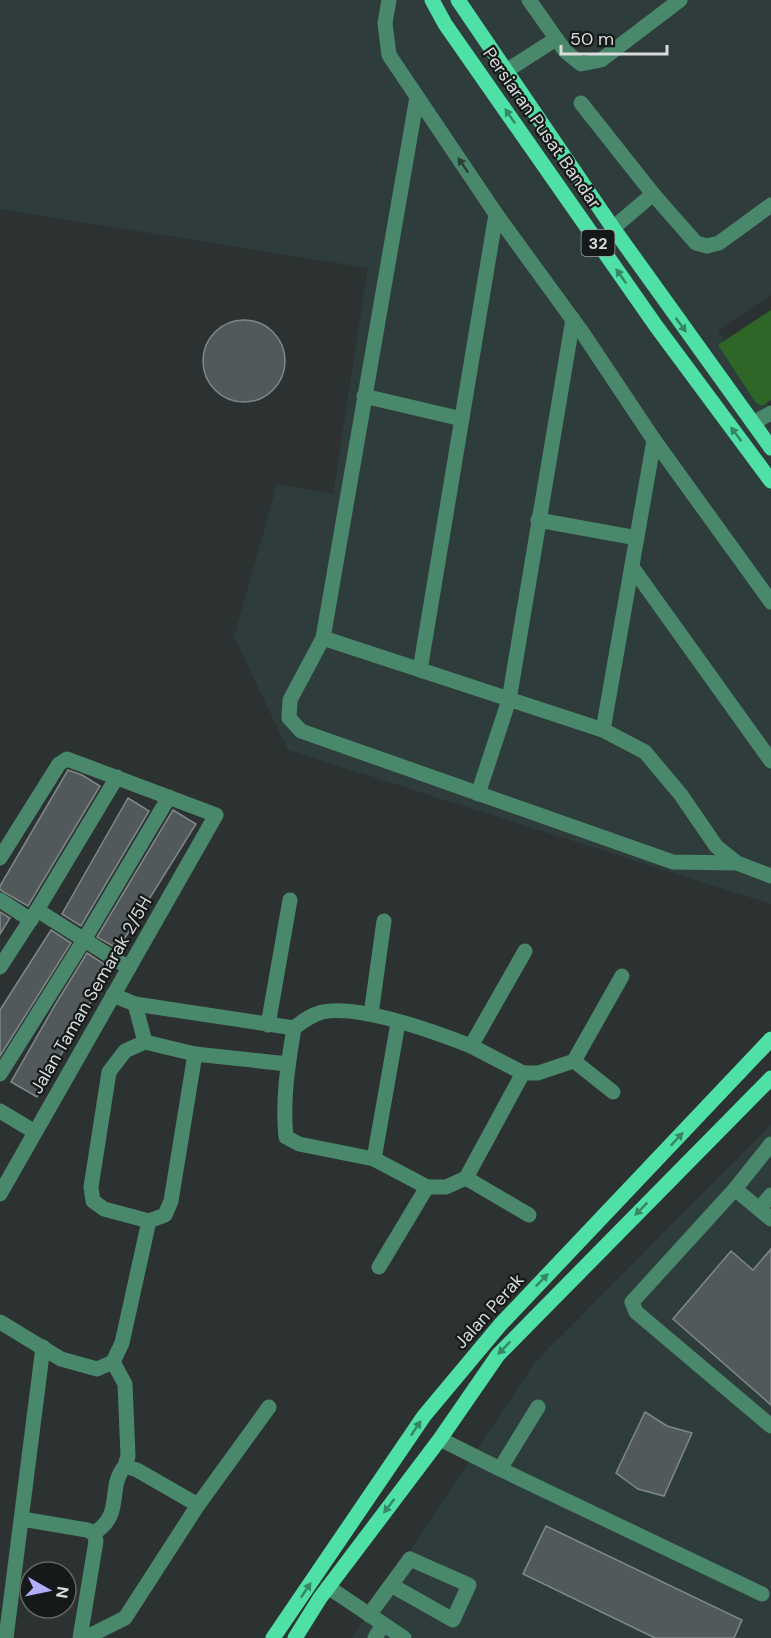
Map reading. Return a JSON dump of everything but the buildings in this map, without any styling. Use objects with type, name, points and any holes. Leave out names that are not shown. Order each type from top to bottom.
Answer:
[{"type":"main road","name":"Persiaran Pusat Bandar","points":[[432,0],[445,24],[656,326],[771,481]]},
{"type":"main road","name":"Persiaran Pusat Bandar","points":[[458,0],[613,228],[771,448]]},
{"type":"main road","name":"Jalan Perak","points":[[273,1638],[424,1416],[500,1325],[769,1045]]},
{"type":"main road","name":"Jalan Perak","points":[[295,1638],[328,1587],[440,1439],[498,1355],[771,1078]]},
{"type":"street","points":[[389,0],[385,23],[389,55],[496,214],[573,319],[654,440],[771,602]]},
{"type":"street","points":[[530,0],[565,51],[581,64],[601,60],[680,0]]},
{"type":"street","points":[[506,71],[556,39]]},
{"type":"street","points":[[417,96],[323,638],[290,700],[289,718],[301,731],[673,862],[737,863]]},
{"type":"street","points":[[581,103],[653,194],[696,243],[707,246],[719,243],[771,206]]},
{"type":"street","points":[[613,228],[653,194]]},
{"type":"street","points":[[420,670],[496,214]]},
{"type":"street","points":[[478,794],[509,700],[573,319]]},
{"type":"street","points":[[364,396],[462,419]]},
{"type":"street","points":[[753,423],[771,413]]},
{"type":"street","points":[[603,730],[654,440]]},
{"type":"street","points":[[538,520],[637,538]]},
{"type":"street","points":[[632,567],[771,762]]},
{"type":"street","points":[[323,638],[603,730],[645,752],[681,795],[716,846],[737,863],[771,876]]},
{"type":"street","points":[[0,858],[62,761],[67,759],[169,797],[84,940],[0,1074]]},
{"type":"street","points":[[0,967],[117,777]]},
{"type":"street","name":"Jalan Taman Semarak 2/5H","points":[[0,1194],[216,815],[169,797]]},
{"type":"street","points":[[0,900],[84,940],[129,968]]},
{"type":"street","points":[[268,1024],[290,900]]},
{"type":"street","points":[[371,1014],[384,921]]},
{"type":"street","points":[[471,1046],[525,951]]},
{"type":"street","points":[[523,1073],[466,1178],[446,1187],[428,1187],[374,1159],[299,1144],[286,1137],[284,1124],[288,1064],[294,1028],[308,1017],[324,1012],[371,1014],[471,1046],[523,1073],[538,1073],[574,1062],[622,976]]},
{"type":"street","points":[[113,995],[135,1004],[294,1028]]},
{"type":"street","points":[[135,1004],[144,1042]]},
{"type":"street","points":[[374,1159],[398,1023]]},
{"type":"street","points":[[195,1053],[171,1201],[165,1215],[149,1221],[104,1209],[93,1201],[90,1187],[109,1072],[125,1051],[144,1042],[195,1053],[288,1064]]},
{"type":"street","points":[[574,1062],[614,1092]]},
{"type":"street","points":[[0,1111],[35,1132]]},
{"type":"street","points":[[771,1144],[735,1189],[632,1302],[636,1312],[771,1426]]},
{"type":"street","points":[[466,1178],[529,1215]]},
{"type":"street","points":[[379,1267],[428,1187]]},
{"type":"street","points":[[735,1189],[771,1220]]},
{"type":"street","points":[[759,1209],[771,1195]]},
{"type":"street","points":[[0,1322],[61,1359],[97,1369],[113,1362],[122,1343],[149,1221]]},
{"type":"street","points":[[6,1638],[43,1347]]},
{"type":"street","points":[[94,1533],[110,1520],[118,1478],[128,1456],[125,1384],[113,1362]]},
{"type":"street","points":[[83,1638],[125,1617],[198,1505],[269,1407]]},
{"type":"street","points":[[500,1469],[538,1407]]},
{"type":"street","points":[[440,1439],[762,1594]]},
{"type":"street","points":[[125,1466],[137,1470],[198,1505]]},
{"type":"street","points":[[22,1519],[94,1533]]},
{"type":"street","points":[[83,1638],[96,1541],[94,1533]]},
{"type":"street","points":[[369,1614],[410,1558],[470,1585],[453,1620],[391,1585]]},
{"type":"street","points":[[328,1587],[404,1638]]},
{"type":"street","points":[[375,1638],[383,1624]]},
{"type":"shaded area","points":[[0,0],[771,0],[771,295],[718,330],[771,408],[771,904],[288,750],[234,637],[277,484],[333,494],[368,268],[0,209]]},
{"type":"shaded area","points":[[771,1125],[771,1638],[352,1638],[535,1362]]},
{"type":"green space","points":[[771,310],[771,400],[762,406],[756,403],[718,345]]}]
